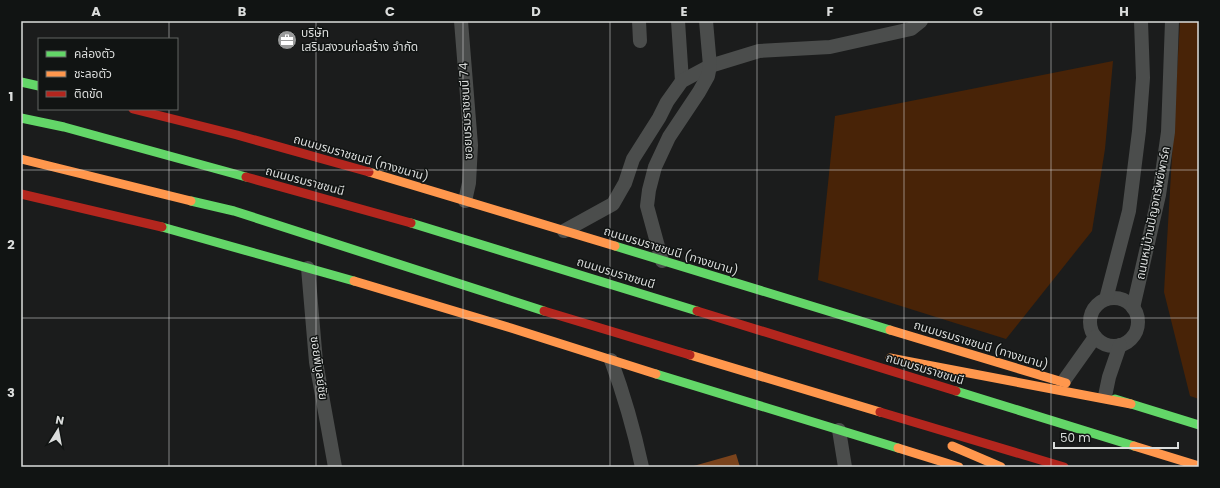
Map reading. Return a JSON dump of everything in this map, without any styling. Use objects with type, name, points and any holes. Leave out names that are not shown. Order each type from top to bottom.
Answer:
[{"type":"main road","points":[[21,82],[38,86]]},
{"type":"main road","name":"ถนนบรมราชชนนี (ทางขนาน)","points":[[137,110],[296,151],[465,201],[1063,382],[1199,425]]},
{"type":"main road","name":"ถนนบรมราชชนนี","points":[[21,118],[64,127],[419,225],[1199,466]]},
{"type":"main road","points":[[21,158],[234,211],[501,298],[1064,467]]},
{"type":"main road","points":[[21,194],[158,226],[370,285],[959,467]]},
{"type":"main road","points":[[777,335],[861,352]]},
{"type":"main road","points":[[883,356],[1131,404]]},
{"type":"main road","points":[[818,393],[932,437]]},
{"type":"main road","points":[[946,443],[1001,467]]},
{"type":"street","name":"ซอยบรมราชชนนี 74","points":[[460,21],[471,145],[469,183],[465,201]]},
{"type":"street","points":[[639,21],[640,41]]},
{"type":"street","points":[[678,21],[682,81]]},
{"type":"street","points":[[662,261],[647,206],[649,190],[655,167],[669,137],[708,76],[710,66],[706,21]]},
{"type":"street","points":[[564,231],[613,204],[625,183],[633,159],[659,118],[667,102],[682,81],[710,66],[759,51],[830,47],[911,29],[920,21]]},
{"type":"street","name":"ถนนหมู่บ้านปัญจทรัพย์พาร์ค","points":[[1106,299],[1129,211],[1139,131],[1143,78],[1141,21]]},
{"type":"street","name":"ถนนหมู่บ้านปัญจทรัพย์พาร์ค","points":[[1120,345],[1129,341],[1138,326],[1137,316],[1133,308],[1159,195],[1168,132],[1172,21]]},
{"type":"street","points":[[633,159],[655,167]]},
{"type":"street","name":"ซอยพิบูลย์ชัย","points":[[308,268],[316,362],[335,467]]},
{"type":"street","points":[[1105,396],[1109,377],[1120,345],[1111,346],[1102,343],[1095,337],[1091,329],[1090,320],[1092,311],[1098,304],[1106,299],[1116,298],[1126,301],[1133,308]]},
{"type":"street","points":[[1063,382],[1095,337]]},
{"type":"street","points":[[611,360],[625,397],[642,467]]},
{"type":"street","points":[[840,430],[844,467]]},
{"type":"shaded area","points":[[1180,21],[1199,21],[1199,399],[1190,396],[1164,292]]},
{"type":"shaded area","points":[[1113,61],[1105,149],[1092,231],[1006,339],[818,280],[835,116]]},
{"type":"shaded area","points":[[736,454],[740,467],[690,467]]},
{"type":"traffic: fast","points":[[21,82],[38,86]]},
{"type":"traffic: fast","points":[[21,118],[64,127],[246,177]]},
{"type":"traffic: fast","points":[[191,201],[234,211],[544,311]]},
{"type":"traffic: fast","points":[[411,223],[697,311]]},
{"type":"traffic: fast","points":[[162,227],[354,281]]},
{"type":"traffic: fast","points":[[615,246],[890,330]]},
{"type":"traffic: fast","points":[[656,374],[898,448]]},
{"type":"traffic: fast","points":[[956,391],[1134,446]]},
{"type":"traffic: fast","points":[[1115,399],[1199,425]]},
{"type":"traffic: slow","points":[[21,159],[191,201]]},
{"type":"traffic: slow","points":[[369,172],[615,246]]},
{"type":"traffic: slow","points":[[354,281],[511,328],[656,374]]},
{"type":"traffic: slow","points":[[890,330],[1066,383]]},
{"type":"traffic: slow","points":[[690,355],[880,412]]},
{"type":"traffic: slow","points":[[890,358],[1131,404]]},
{"type":"traffic: slow","points":[[952,446],[1001,467]]},
{"type":"traffic: slow","points":[[1134,446],[1199,466]]},
{"type":"traffic: slow","points":[[898,448],[959,467]]},
{"type":"traffic: jam","points":[[137,110],[237,135],[369,172]]},
{"type":"traffic: jam","points":[[246,177],[411,223]]},
{"type":"traffic: jam","points":[[21,194],[162,227]]},
{"type":"traffic: jam","points":[[544,311],[690,355]]},
{"type":"traffic: jam","points":[[697,311],[956,391]]},
{"type":"traffic: jam","points":[[880,412],[1064,467]]},
{"type":"place","name":"บริษัท เสริมสงวนก่อสร้าง จำกัด","points":[[287,40]]}]
